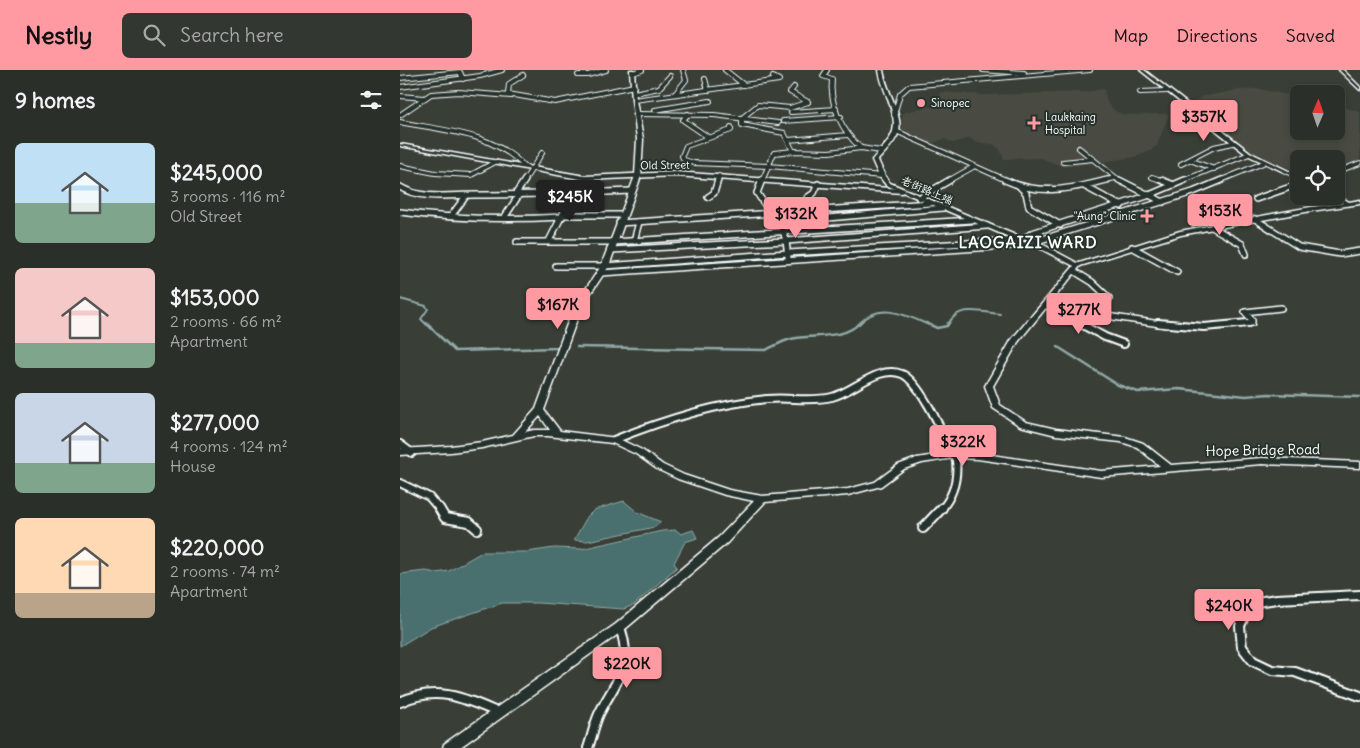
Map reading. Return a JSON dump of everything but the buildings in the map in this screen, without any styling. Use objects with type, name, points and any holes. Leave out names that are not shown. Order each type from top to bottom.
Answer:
[{"type":"main road","points":[[881,70],[881,79],[894,116],[896,131],[881,152]]},
{"type":"main road","points":[[514,439],[540,410],[577,308],[603,270],[638,176],[640,139],[635,113],[633,72]]},
{"type":"main road","name":"老街路上端","points":[[881,152],[875,160],[876,165],[888,184],[987,226],[1036,243],[1076,268]]},
{"type":"main road","points":[[1021,239],[1019,243],[1025,245],[1036,243]]},
{"type":"main road","points":[[1076,268],[1015,341],[989,386],[996,406],[1023,424],[1056,432],[1122,439],[1140,446],[1167,467]]},
{"type":"main road","points":[[540,410],[557,434]]},
{"type":"main road","name":"Hope Bridge Road","points":[[400,451],[412,453],[450,449],[534,434],[557,434],[614,440],[639,452],[660,467],[681,477],[728,493],[762,499],[848,492],[878,484],[911,463],[954,455],[987,457],[1101,474],[1146,472],[1167,467],[1262,461],[1360,465]]},
{"type":"main road","points":[[450,748],[620,627],[723,540],[762,499]]},
{"type":"street","points":[[400,87],[463,79],[502,70]]},
{"type":"street","points":[[578,75],[588,75],[606,70]]},
{"type":"street","points":[[633,72],[642,70]]},
{"type":"street","points":[[674,95],[686,80],[683,70]]},
{"type":"street","points":[[725,70],[730,76],[740,80],[744,85]]},
{"type":"street","points":[[827,70],[823,76],[832,79],[832,98],[836,109],[848,136],[861,148]]},
{"type":"street","points":[[983,70],[1041,74]]},
{"type":"street","points":[[894,116],[900,94],[909,86],[1090,70]]},
{"type":"street","points":[[1142,70],[1233,143],[1263,162],[1290,174]]},
{"type":"street","points":[[1341,70],[1360,89]]},
{"type":"street","points":[[400,78],[460,72],[463,79]]},
{"type":"street","points":[[512,96],[508,94],[506,88],[508,84],[523,75]]},
{"type":"street","points":[[634,96],[662,88],[666,85],[670,76]]},
{"type":"street","points":[[634,96],[674,95],[779,80],[773,77]]},
{"type":"street","points":[[705,79],[708,90]]},
{"type":"street","points":[[400,115],[431,94],[454,92],[512,96],[555,102],[634,86]]},
{"type":"street","points":[[784,121],[791,110],[808,102],[790,92],[794,87]]},
{"type":"street","points":[[1140,92],[1167,91]]},
{"type":"street","points":[[400,96],[425,98]]},
{"type":"street","points":[[635,113],[710,101]]},
{"type":"street","points":[[742,118],[758,105],[791,110],[836,109]]},
{"type":"street","points":[[635,113],[688,114],[778,123]]},
{"type":"street","points":[[688,114],[683,120],[708,137]]},
{"type":"street","points":[[769,130],[784,121],[840,117]]},
{"type":"street","points":[[742,118],[742,125],[783,132],[793,151]]},
{"type":"street","points":[[400,122],[489,141],[503,147],[518,158],[525,167]]},
{"type":"street","points":[[731,127],[731,130],[686,146],[682,156],[684,160],[694,163],[769,166],[882,176]]},
{"type":"street","points":[[896,131],[1020,187],[1051,191],[1084,186],[1114,178]]},
{"type":"street","points":[[788,140],[848,136]]},
{"type":"street","points":[[1181,164],[1221,144],[1233,143]]},
{"type":"street","name":"Old Street","points":[[400,144],[585,178],[676,174],[902,191]]},
{"type":"street","points":[[771,214],[757,193],[774,153],[793,151],[829,152],[861,148],[881,152]]},
{"type":"street","points":[[1079,148],[1114,178],[1129,188],[1163,202]]},
{"type":"street","points":[[504,218],[542,153]]},
{"type":"street","points":[[603,270],[788,253],[1021,239],[1032,233],[1148,196],[1249,154]]},
{"type":"street","points":[[1063,162],[1092,159]]},
{"type":"street","points":[[1190,160],[1214,169]]},
{"type":"street","points":[[400,166],[435,173],[471,175],[496,162]]},
{"type":"street","points":[[1036,243],[1128,211],[1163,202],[1263,162]]},
{"type":"street","points":[[1345,169],[1360,163]]},
{"type":"street","points":[[919,198],[973,167]]},
{"type":"street","points":[[708,197],[714,193],[719,176]]},
{"type":"street","points":[[1152,176],[1174,185]]},
{"type":"street","points":[[806,211],[807,198],[814,193],[818,184]]},
{"type":"street","points":[[1084,186],[1128,211]]},
{"type":"street","points":[[400,187],[408,192],[425,195],[466,196],[632,191]]},
{"type":"street","points":[[1020,187],[1026,193],[1029,207],[1060,225]]},
{"type":"street","points":[[1256,199],[1290,187]]},
{"type":"street","points":[[549,241],[573,194]]},
{"type":"street","points":[[451,216],[466,196]]},
{"type":"street","points":[[1345,201],[1350,204]]},
{"type":"street","points":[[1091,313],[1089,305],[1108,301],[1109,298],[1076,268],[1132,247],[1180,233],[1360,202]]},
{"type":"street","points":[[620,223],[931,203]]},
{"type":"street","points":[[781,222],[944,208]]},
{"type":"street","points":[[400,212],[413,212],[423,215],[524,219],[624,215]]},
{"type":"street","points":[[400,216],[413,212]]},
{"type":"street","points":[[778,213],[786,241],[789,261]]},
{"type":"street","points":[[1255,219],[1299,247],[1340,254],[1360,251]]},
{"type":"street","points":[[517,242],[634,241],[972,220]]},
{"type":"street","points":[[634,241],[639,222]]},
{"type":"street","points":[[611,250],[786,241],[987,226]]},
{"type":"street","points":[[1212,227],[1242,244],[1246,254]]},
{"type":"street","points":[[556,266],[603,270],[789,261],[1025,245]]},
{"type":"street","points":[[1132,247],[1177,272]]},
{"type":"street","points":[[1047,302],[1073,312],[1170,325],[1204,327],[1252,323],[1252,320],[1245,312],[1281,308]]},
{"type":"street","points":[[1047,302],[1105,337],[1124,344]]},
{"type":"street","points":[[614,440],[683,414],[768,399],[832,397],[864,381],[896,372],[908,377],[940,426],[954,455],[958,469],[954,490],[946,506],[923,528]]},
{"type":"street","points":[[400,483],[436,503],[446,518],[469,522],[477,529]]},
{"type":"street","points":[[1360,595],[1322,599],[1278,598],[1250,603],[1240,626],[1242,647],[1254,661],[1272,670],[1294,672],[1360,696]]},
{"type":"street","points":[[588,748],[600,712],[624,667],[628,654],[620,627]]},
{"type":"street","points":[[400,702],[411,695],[425,692],[443,692],[467,699],[499,713]]},
{"type":"shaded area","name":"Laukkaing Hospital","points":[[1104,89],[1107,103],[1115,111],[1124,115],[1169,114],[1157,145],[1150,151],[1135,157],[1064,167],[1041,158],[1004,159],[1000,149],[993,144],[975,142],[970,138],[952,143],[945,139],[928,144],[901,132],[903,113],[926,107],[941,107],[940,92],[985,95],[1086,92]]},
{"type":"shaded area","points":[[1259,89],[1290,95],[1290,140],[1345,140],[1345,108],[1360,112],[1360,159],[1345,165],[1345,150],[1290,150],[1290,169],[1260,155],[1253,154],[1190,105],[1201,97],[1238,90]]},
{"type":"water","points":[[624,501],[637,512],[661,522],[655,527],[587,541],[574,540],[587,517],[594,510]]},
{"type":"water","points":[[676,530],[681,534],[693,530],[697,538],[685,542],[674,563],[677,567],[634,605],[624,609],[538,603],[502,603],[431,627],[400,646],[400,574],[449,571],[482,552],[527,552],[554,548],[581,549],[662,531]]},
{"type":"waterway","points":[[400,299],[426,306],[428,309],[421,319],[427,325]]},
{"type":"waterway","points":[[948,325],[952,318],[963,312],[978,311],[1000,314]]},
{"type":"waterway","points":[[858,325],[874,313],[883,312],[901,314],[929,325]]},
{"type":"waterway","points":[[426,323],[455,351],[557,348]]},
{"type":"waterway","points":[[577,347],[766,350],[791,339],[827,336],[845,332],[859,323]]},
{"type":"waterway","points":[[926,323],[937,328],[947,326],[948,323]]},
{"type":"waterway","points":[[1058,347],[1118,385],[1138,392],[1179,389],[1246,396],[1268,394],[1360,397]]},
{"type":"place","name":"Sinopec","points":[[921,103]]},
{"type":"place","name":"Laukkaing Hospital","points":[[1034,123]]},
{"type":"place","name":"\"Aung\" Clinic","points":[[1147,216]]},
{"type":"district","name":"LAOGAIZI WARD","points":[[1028,242]]}]
